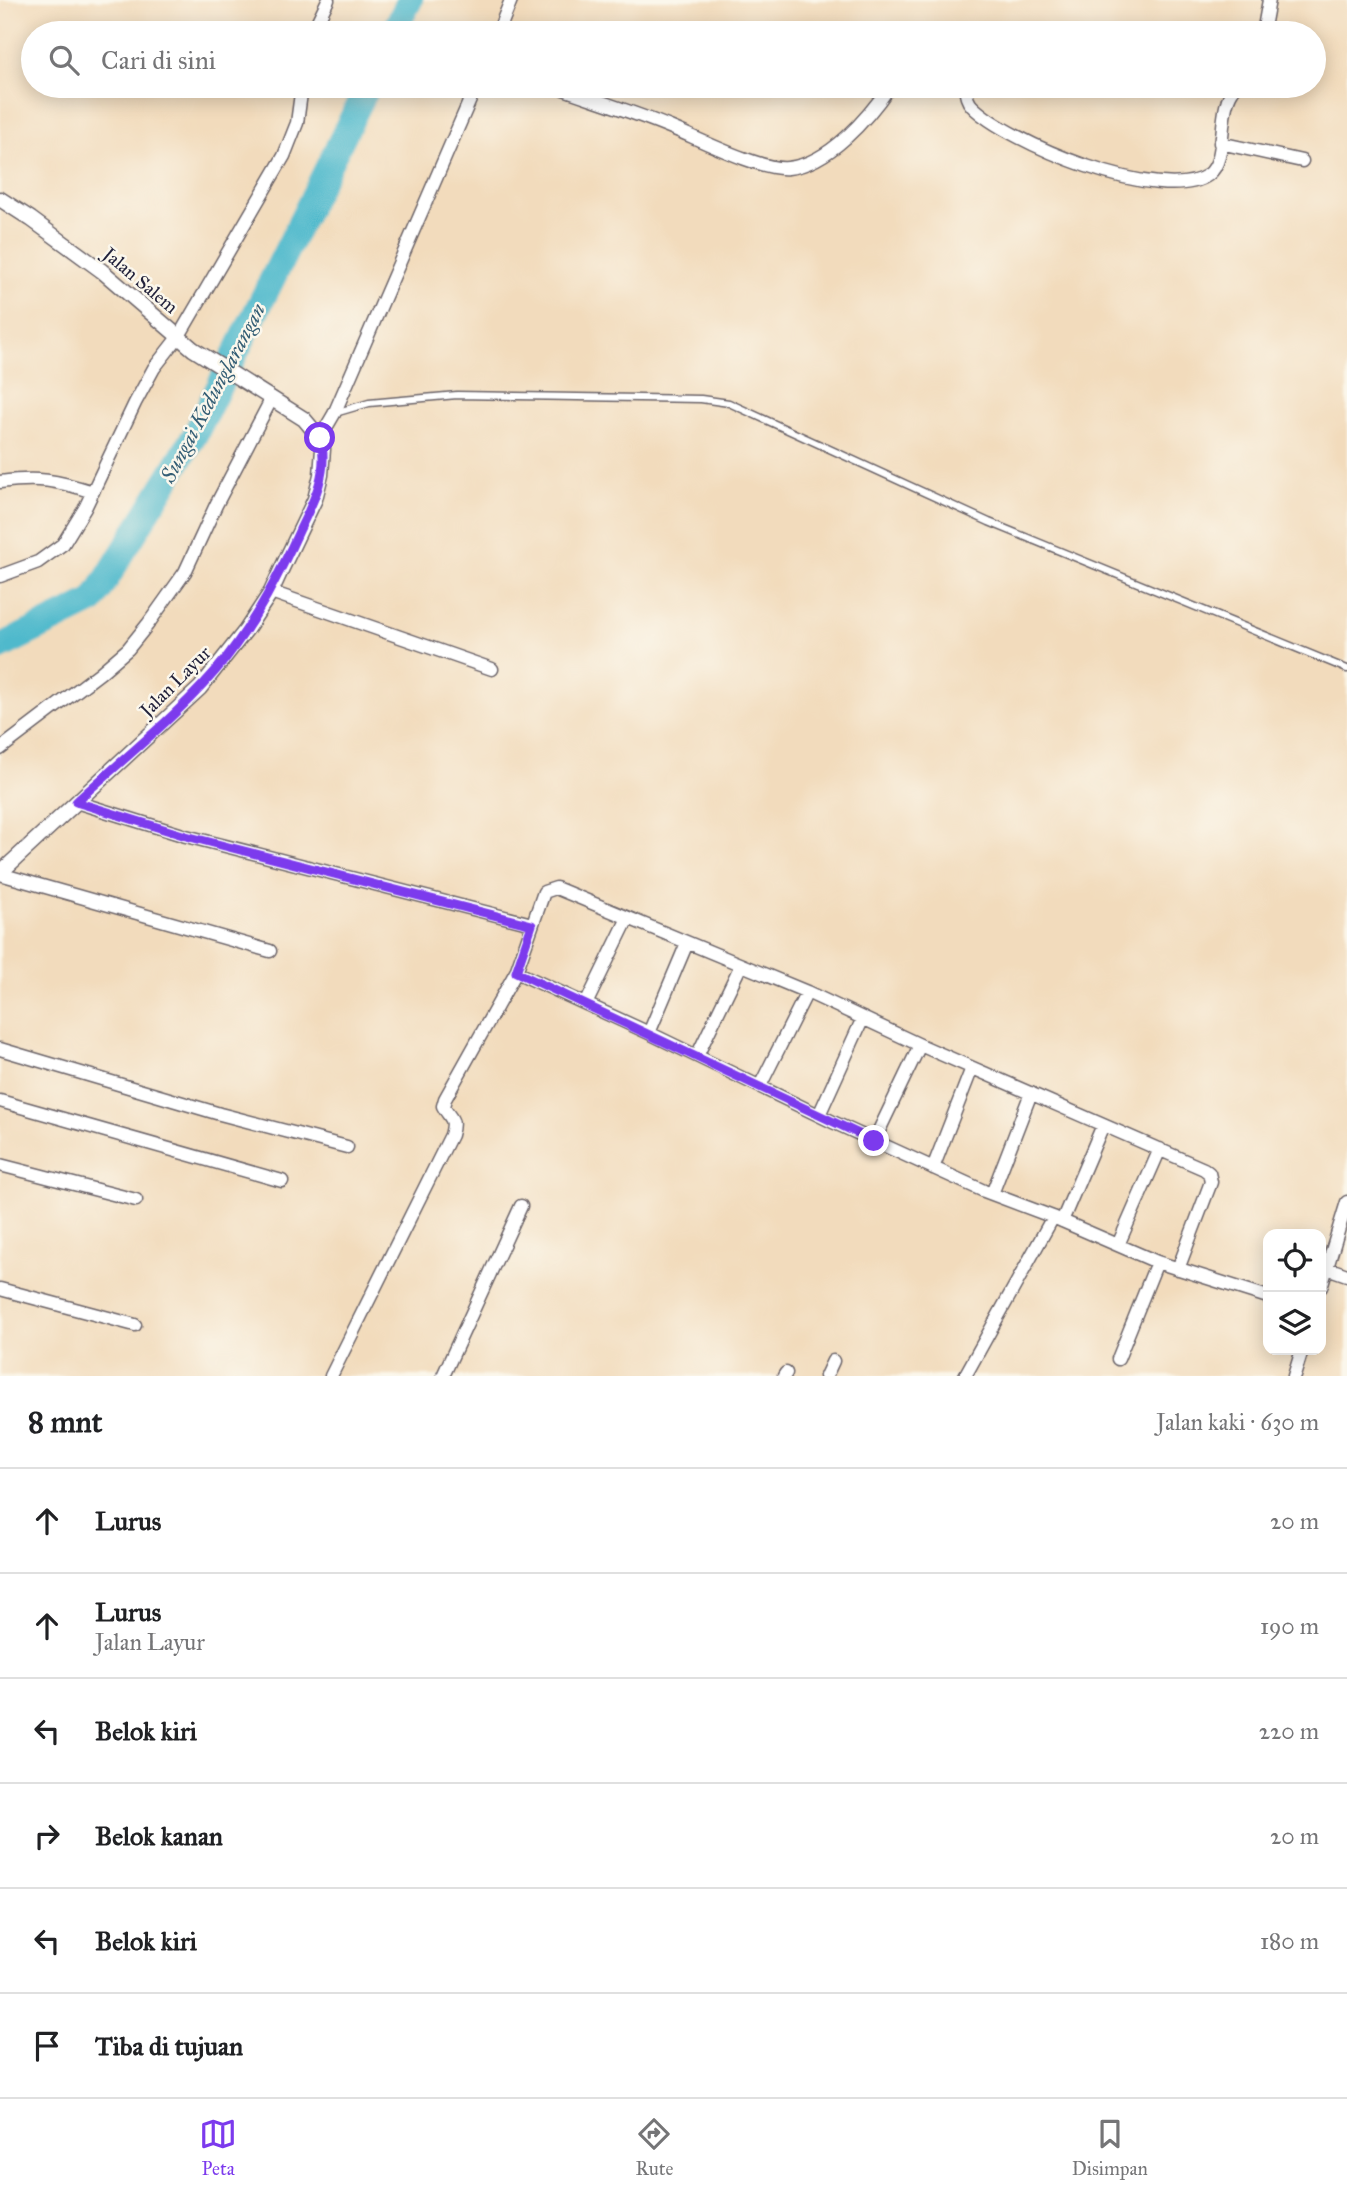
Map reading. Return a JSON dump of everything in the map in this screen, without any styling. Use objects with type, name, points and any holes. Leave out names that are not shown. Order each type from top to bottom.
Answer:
[{"type":"street","points":[[318,21],[328,0]]},
{"type":"street","points":[[503,21],[512,0]]},
{"type":"street","points":[[1265,21],[1269,0]]},
{"type":"street","points":[[0,576],[38,562],[63,544],[93,492],[154,368],[179,336],[284,156],[297,123],[300,98]]},
{"type":"street","points":[[320,438],[334,414],[471,98]]},
{"type":"street","points":[[589,98],[776,169],[808,163],[838,145],[882,98]]},
{"type":"street","points":[[968,98],[971,105],[1011,132],[1042,148],[1100,171],[1145,182],[1179,185],[1205,177],[1215,166],[1227,98]]},
{"type":"street","points":[[1220,143],[1302,161]]},
{"type":"street","name":"Jalan Salem","points":[[0,199],[102,271],[193,349],[304,419],[320,438]]},
{"type":"street","points":[[0,749],[100,673],[128,649],[148,624],[185,572],[216,505],[272,398]]},
{"type":"street","name":"Jalan Layur","points":[[0,874],[200,688],[246,631],[271,592],[315,499],[321,475],[323,449],[320,438]]},
{"type":"street","points":[[0,482],[21,478],[60,481],[93,492]]},
{"type":"street","points":[[271,592],[492,669]]},
{"type":"street","points":[[76,802],[186,836],[532,925]]},
{"type":"street","points":[[0,874],[270,951]]},
{"type":"street","points":[[331,1376],[451,1135],[454,1125],[452,1117],[443,1106],[445,1099],[516,972],[544,892],[550,888],[556,888],[807,992],[920,1045],[1204,1169],[1211,1178],[1178,1269]]},
{"type":"street","points":[[586,1004],[628,918]]},
{"type":"street","points":[[649,1033],[687,943]]},
{"type":"street","points":[[697,1056],[741,965]]},
{"type":"street","points":[[516,972],[992,1194],[1157,1262],[1263,1295]]},
{"type":"street","points":[[760,1086],[807,992]]},
{"type":"street","points":[[819,1115],[863,1018]]},
{"type":"street","points":[[874,1141],[920,1045]]},
{"type":"street","points":[[0,1049],[220,1114],[347,1147]]},
{"type":"street","points":[[933,1168],[972,1068]]},
{"type":"street","points":[[992,1194],[1031,1093]]},
{"type":"street","points":[[0,1101],[282,1181]]},
{"type":"street","points":[[965,1376],[1058,1219],[1100,1123]]},
{"type":"street","points":[[1118,1245],[1160,1149]]},
{"type":"street","points":[[0,1166],[136,1200]]},
{"type":"street","points":[[1326,1271],[1347,1202]]},
{"type":"street","points":[[443,1376],[521,1206]]},
{"type":"street","points":[[1118,1359],[1157,1262]]},
{"type":"street","points":[[1327,1268],[1347,1275]]},
{"type":"street","points":[[0,1289],[135,1325]]},
{"type":"street","points":[[1294,1376],[1300,1355]]},
{"type":"street","points":[[826,1376],[833,1361]]},
{"type":"lane","points":[[334,414],[369,403],[457,395],[701,399],[729,403],[989,522],[1347,669]]},
{"type":"waterway","name":"Sungai Kedunglarangan","points":[[399,21],[410,0]]},
{"type":"waterway","name":"Sungai Kedunglarangan","points":[[0,647],[93,601],[196,433],[362,98]]},
{"type":"route","points":[[320,438],[323,449],[321,475],[315,499],[271,592],[246,631],[200,688],[76,802],[186,836],[532,925],[516,972],[874,1141]]}]
